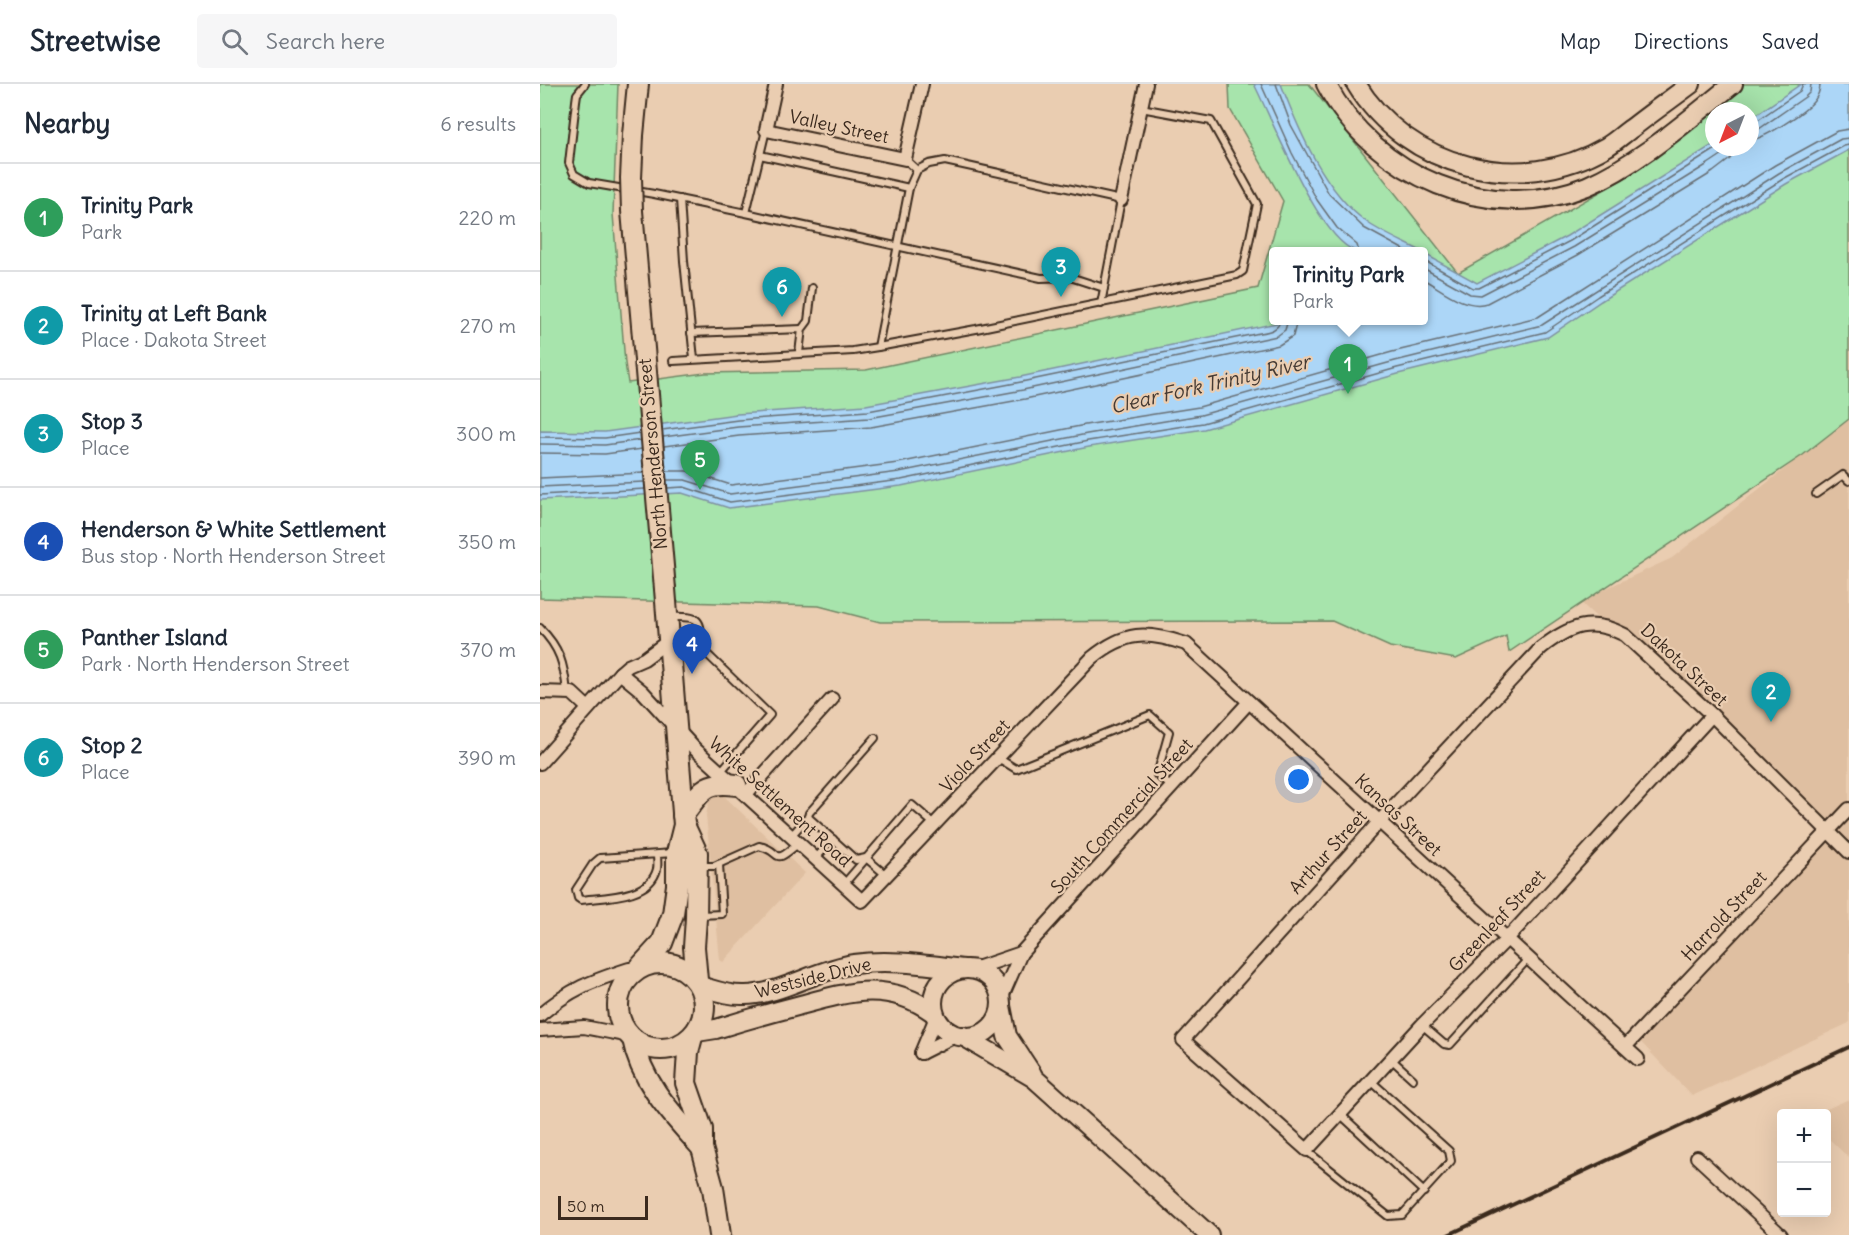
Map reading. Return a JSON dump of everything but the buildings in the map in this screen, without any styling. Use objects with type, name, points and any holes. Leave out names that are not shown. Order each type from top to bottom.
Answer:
[{"type":"main road","name":"North Henderson Street","points":[[638,84],[633,135],[632,212],[683,820],[697,853],[694,947],[699,983]]},
{"type":"main road","points":[[1326,84],[1338,106],[1356,129],[1375,147],[1408,170],[1459,192],[1510,200],[1556,196],[1612,174],[1635,160],[1730,85]]},
{"type":"main road","points":[[1356,84],[1365,99],[1393,128],[1423,149],[1476,169],[1530,172],[1559,166],[1605,147],[1691,84]]},
{"type":"main road","points":[[683,820],[704,789],[709,786],[722,783],[741,790]]},
{"type":"main road","name":"North Henderson Street","points":[[639,968],[662,943],[673,914],[677,885],[667,854],[683,820]]},
{"type":"main road","name":"Westside Drive","points":[[699,983],[737,995],[754,995],[817,973],[852,964],[884,961],[969,969]]},
{"type":"main road","points":[[695,1035],[681,1045],[660,1050],[648,1048],[632,1038],[621,1024],[618,1009],[619,994],[626,981],[639,968],[654,963],[679,966],[699,983],[704,999],[704,1013],[695,1035],[688,1052],[686,1083],[702,1129],[702,1148],[713,1188],[720,1235]]},
{"type":"main road","points":[[1034,1078],[1007,1036],[998,989],[992,980],[985,974],[969,969],[946,976],[938,984],[934,994],[935,1015],[940,1024],[949,1032],[1034,1078],[1209,1235]]},
{"type":"main road","name":"Westside Drive","points":[[695,1035],[857,991],[892,993],[912,999],[935,1015]]},
{"type":"main road","points":[[960,1036],[978,1035],[987,1030],[994,1023],[1000,1004]]},
{"type":"main road","points":[[632,1038],[637,1059],[650,1084],[702,1148]]},
{"type":"street","points":[[766,130],[776,84]]},
{"type":"street","points":[[905,159],[922,84]]},
{"type":"street","points":[[1121,200],[1146,84]]},
{"type":"street","name":"Valley Street","points":[[766,130],[905,159]]},
{"type":"street","name":"Dakota Street","points":[[1586,624],[1613,628],[1625,635],[1712,715],[1849,852]]},
{"type":"street","name":"Arthur Street","points":[[1307,1150],[1183,1040],[1379,822],[1541,648],[1562,634],[1586,624]]},
{"type":"street","name":"Kansas Street","points":[[1117,641],[1130,636],[1160,636],[1185,644],[1638,1059]]},
{"type":"street","name":"Viola Street","points":[[862,901],[1092,657],[1117,641]]},
{"type":"street","points":[[540,763],[620,673],[628,666],[668,647]]},
{"type":"street","name":"White Settlement Road","points":[[620,673],[643,692],[695,749],[862,901]]},
{"type":"street","points":[[540,692],[567,692],[576,696],[588,708]]},
{"type":"street","points":[[741,790],[832,699]]},
{"type":"street","name":"South Commercial Street","points":[[1000,1004],[1021,953],[1248,702]]},
{"type":"street","name":"Greenleaf Street","points":[[1307,1150],[1422,1025],[1506,940],[1712,715]]},
{"type":"street","name":"Harrold Street","points":[[1625,1047],[1849,809]]},
{"type":"street","name":"South Commercial Street","points":[[969,969],[1021,953]]},
{"type":"street","points":[[540,1015],[568,993],[587,983],[629,969],[639,968]]},
{"type":"street","points":[[935,1015],[921,1053],[960,1036]]},
{"type":"street","points":[[540,1030],[584,1027],[632,1038]]},
{"type":"street","points":[[1697,1158],[1781,1235]]},
{"type":"lane","points":[[585,84],[577,94],[569,163],[574,174],[583,180],[596,185],[680,199],[1041,278],[1070,277],[1104,288]]},
{"type":"lane","points":[[673,361],[853,351],[1101,304],[1237,275],[1243,271],[1257,204],[1211,122],[1141,108]]},
{"type":"lane","points":[[746,213],[766,130]]},
{"type":"lane","points":[[760,155],[909,188]]},
{"type":"lane","points":[[905,159],[917,170]]},
{"type":"lane","points":[[878,347],[909,188],[917,170],[929,164],[945,161],[1121,200],[1101,304]]},
{"type":"lane","points":[[680,199],[694,359]]},
{"type":"lane","points":[[799,353],[802,328],[808,321],[812,288]]},
{"type":"lane","points":[[692,333],[802,328]]},
{"type":"lane","points":[[1816,494],[1843,475],[1849,481]]},
{"type":"lane","points":[[666,617],[692,616],[698,620],[701,650]]},
{"type":"lane","points":[[540,628],[559,651],[565,671],[567,692]]},
{"type":"lane","points":[[668,647],[705,652],[770,715],[721,771]]},
{"type":"lane","points":[[998,758],[1016,769],[1150,715],[1169,732],[1157,775],[1172,788]]},
{"type":"lane","points":[[698,866],[714,866],[759,846],[778,857],[783,856],[809,813],[875,738]]},
{"type":"lane","points":[[844,884],[912,805],[935,825]]},
{"type":"lane","points":[[808,817],[856,860],[866,858]]},
{"type":"lane","points":[[816,858],[833,839]]},
{"type":"lane","points":[[667,854],[648,883],[638,892],[581,900],[578,898],[576,890],[593,864],[600,858],[667,854]]},
{"type":"lane","points":[[866,858],[886,876]]},
{"type":"lane","points":[[696,915],[722,914],[719,864]]},
{"type":"lane","points":[[1422,1025],[1444,1044],[1450,1045],[1528,959]]},
{"type":"lane","points":[[1391,1059],[1413,1079]]},
{"type":"lane","points":[[1307,1150],[1388,1216],[1402,1215],[1424,1192],[1451,1161],[1449,1151],[1371,1081]]},
{"type":"lane","points":[[1340,1114],[1424,1192]]},
{"type":"shaded area","points":[[1849,418],[1849,1023],[1692,1096],[1635,1036],[1827,832],[1579,601],[1672,558]]},
{"type":"shaded area","points":[[717,793],[723,795],[805,873],[723,962],[720,960],[706,815],[709,802]]},
{"type":"shaded area","points":[[1849,1099],[1849,1158],[1831,1141],[1831,1109],[1827,1109]]},
{"type":"green space","points":[[540,84],[618,84],[613,214],[628,383],[705,373],[866,370],[1258,288],[1269,250],[1269,325],[1428,325],[1428,247],[1270,247],[1283,201],[1230,109],[1229,84],[1309,84],[1458,273],[1630,175],[1705,114],[1705,156],[1759,156],[1759,102],[1720,102],[1742,84],[1849,84],[1849,419],[1803,455],[1509,652],[1506,636],[1456,659],[1390,647],[1332,621],[880,622],[819,606],[540,598]]},
{"type":"water","points":[[1254,84],[1281,84],[1305,141],[1326,178],[1339,195],[1368,223],[1413,247],[1350,247],[1342,242],[1312,203]]},
{"type":"water","name":"Clear Fork Trinity River","points":[[1801,84],[1849,84],[1849,150],[1786,184],[1548,337],[1398,374],[1204,429],[1089,447],[901,486],[729,508],[682,493],[540,500],[540,431],[605,432],[737,414],[866,405],[1020,377],[1269,325],[1428,325],[1428,256],[1477,283],[1567,236],[1705,150],[1705,156],[1759,156],[1759,113]]},
{"type":"railway","points":[[1448,1235],[1849,1047]]},
{"type":"place","name":"Stop 3","points":[[1061,297]]},
{"type":"place","name":"Stop 2","points":[[782,317]]},
{"type":"place","name":"Trinity Park","points":[[1348,394]]},
{"type":"place","name":"Panther Island","points":[[700,490]]},
{"type":"place","name":"Henderson & White Settlement","points":[[692,674]]},
{"type":"place","name":"Trinity at Left Bank","points":[[1771,722]]}]
